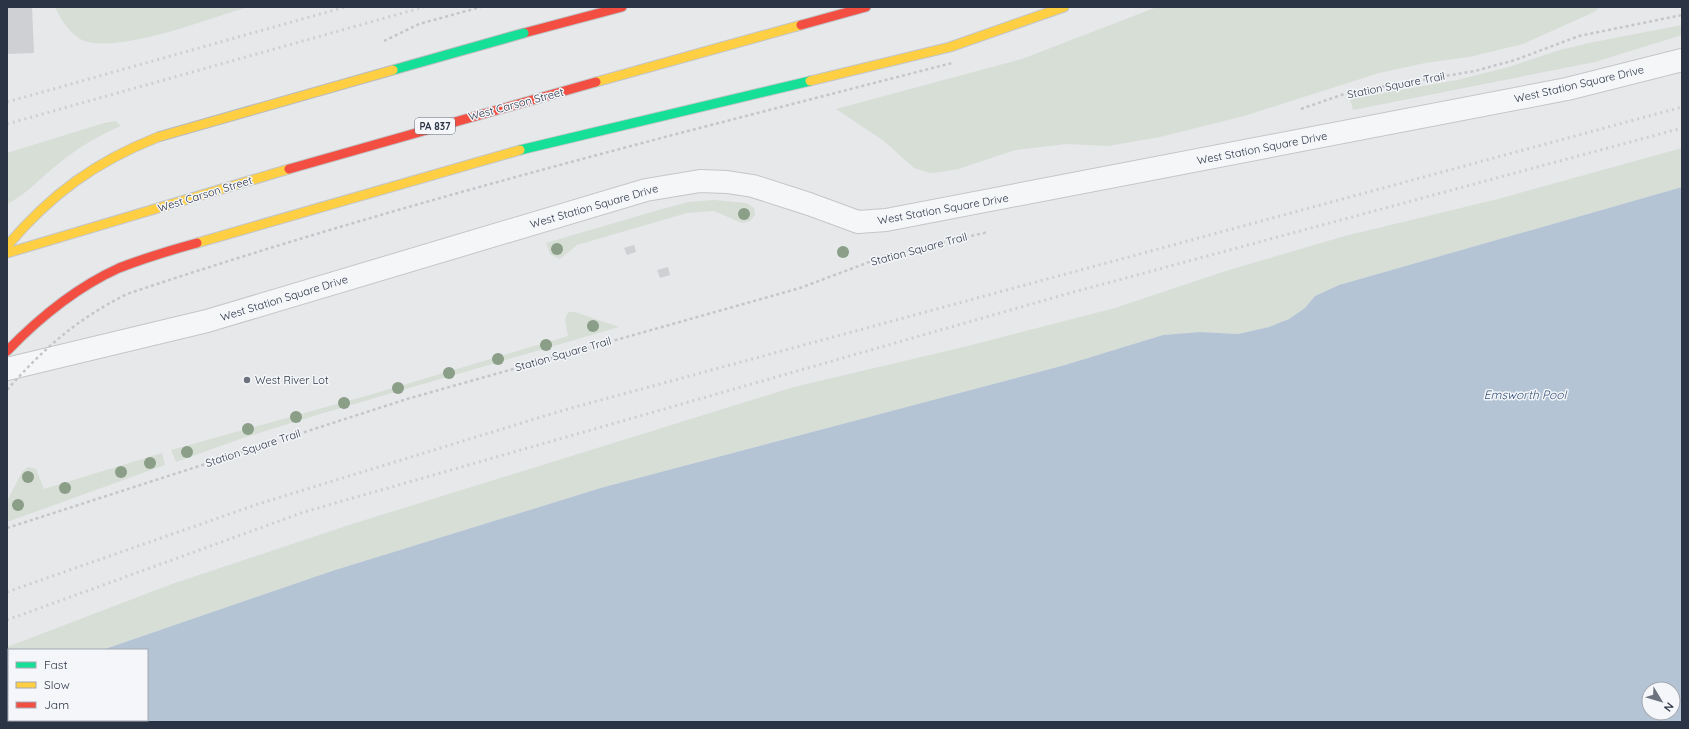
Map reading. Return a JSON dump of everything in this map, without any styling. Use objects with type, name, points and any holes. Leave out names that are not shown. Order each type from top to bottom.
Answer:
[{"type":"main road","points":[[7,246],[38,211],[63,188],[92,168],[140,144],[158,137],[524,33],[622,7]]},
{"type":"main road","name":"West Carson Street","points":[[7,253],[391,138],[866,7]]},
{"type":"main road","points":[[7,351],[36,324],[84,288],[117,270],[155,255],[515,151],[950,47],[1064,7]]},
{"type":"street","name":"West Station Square Drive","points":[[7,369],[207,321],[646,190],[700,181],[727,182],[753,186],[816,206],[858,222],[886,220],[1568,89],[1682,60]]},
{"type":"path","name":"Station Square Trail","points":[[1296,111],[1350,92],[1475,71],[1515,60],[1579,36],[1682,15]]},
{"type":"path","points":[[7,390],[49,346],[74,326],[99,308],[127,294],[420,204],[661,138],[952,63]]},
{"type":"path","name":"Station Square Trail","points":[[7,528],[407,399],[800,288],[888,255],[995,230]]},
{"type":"shaded area","points":[[55,7],[248,7],[188,26],[139,39],[117,43],[97,43],[82,40],[73,34]]},
{"type":"shaded area","points":[[1157,7],[1600,7],[1594,12],[1523,44],[1469,57],[1425,63],[1379,73],[1244,116],[1160,137],[1108,146],[1066,144],[1015,150],[958,169],[941,172],[930,173],[914,168],[884,141],[836,109],[1022,59]]},
{"type":"shaded area","points":[[1682,25],[1682,35],[1595,62],[1353,110],[1350,99],[1457,80],[1509,67],[1560,50]]},
{"type":"shaded area","points":[[116,121],[121,126],[96,138],[72,153],[51,169],[27,191],[7,204],[7,153],[104,123]]},
{"type":"shaded area","points":[[1682,148],[1682,187],[1339,285],[1315,296],[1305,308],[1289,319],[1269,327],[1238,334],[1200,332],[1163,335],[1065,365],[604,487],[332,571],[105,649],[8,649],[7,684],[7,647],[172,584],[349,525],[794,387],[968,346],[1115,308],[1229,270],[1345,236],[1498,199]]},
{"type":"shaded area","points":[[714,200],[746,203],[754,208],[755,215],[750,221],[742,223],[714,211],[687,213],[577,245],[560,259],[551,255],[546,243],[688,202]]},
{"type":"shaded area","points":[[569,312],[575,312],[619,327],[320,414],[243,438],[176,462],[171,450],[366,396],[568,336],[565,320]]},
{"type":"shaded area","points":[[162,453],[165,465],[7,522],[7,501],[22,472],[28,467],[36,469],[44,489]]},
{"type":"water","name":"Emsworth Pool","points":[[1682,187],[1682,722],[7,722],[8,684],[8,721],[148,721],[148,649],[105,649],[332,571],[604,487],[1065,365],[1163,335],[1200,332],[1238,334],[1269,327],[1289,319],[1305,308],[1315,296],[1339,285]]},
{"type":"building","points":[[7,7],[32,7],[34,53],[7,54]]},
{"type":"building","points":[[634,245],[636,252],[627,255],[624,248]]},
{"type":"building","points":[[668,267],[670,275],[660,278],[657,270]]},
{"type":"railway","points":[[7,102],[345,7]]},
{"type":"railway","points":[[7,124],[424,7]]},
{"type":"railway","points":[[7,592],[258,504],[564,410],[1682,107]]},
{"type":"railway","points":[[7,620],[304,512],[1070,293],[1682,128]]},
{"type":"traffic: fast","points":[[393,70],[524,33]]},
{"type":"traffic: fast","points":[[520,150],[810,81]]},
{"type":"traffic: slow","points":[[810,81],[950,47],[1064,7]]},
{"type":"traffic: slow","points":[[596,82],[801,25]]},
{"type":"traffic: slow","points":[[158,137],[393,70]]},
{"type":"traffic: slow","points":[[7,246],[40,211],[75,181],[114,157],[158,137]]},
{"type":"traffic: slow","points":[[197,243],[520,150]]},
{"type":"traffic: slow","points":[[7,253],[289,169]]},
{"type":"traffic: jam","points":[[524,33],[622,7]]},
{"type":"traffic: jam","points":[[801,25],[866,7]]},
{"type":"traffic: jam","points":[[289,169],[596,82]]},
{"type":"traffic: jam","points":[[7,351],[45,315],[88,284],[119,268],[168,251],[197,243]]},
{"type":"place","name":"West River Lot","points":[[247,380]]}]
